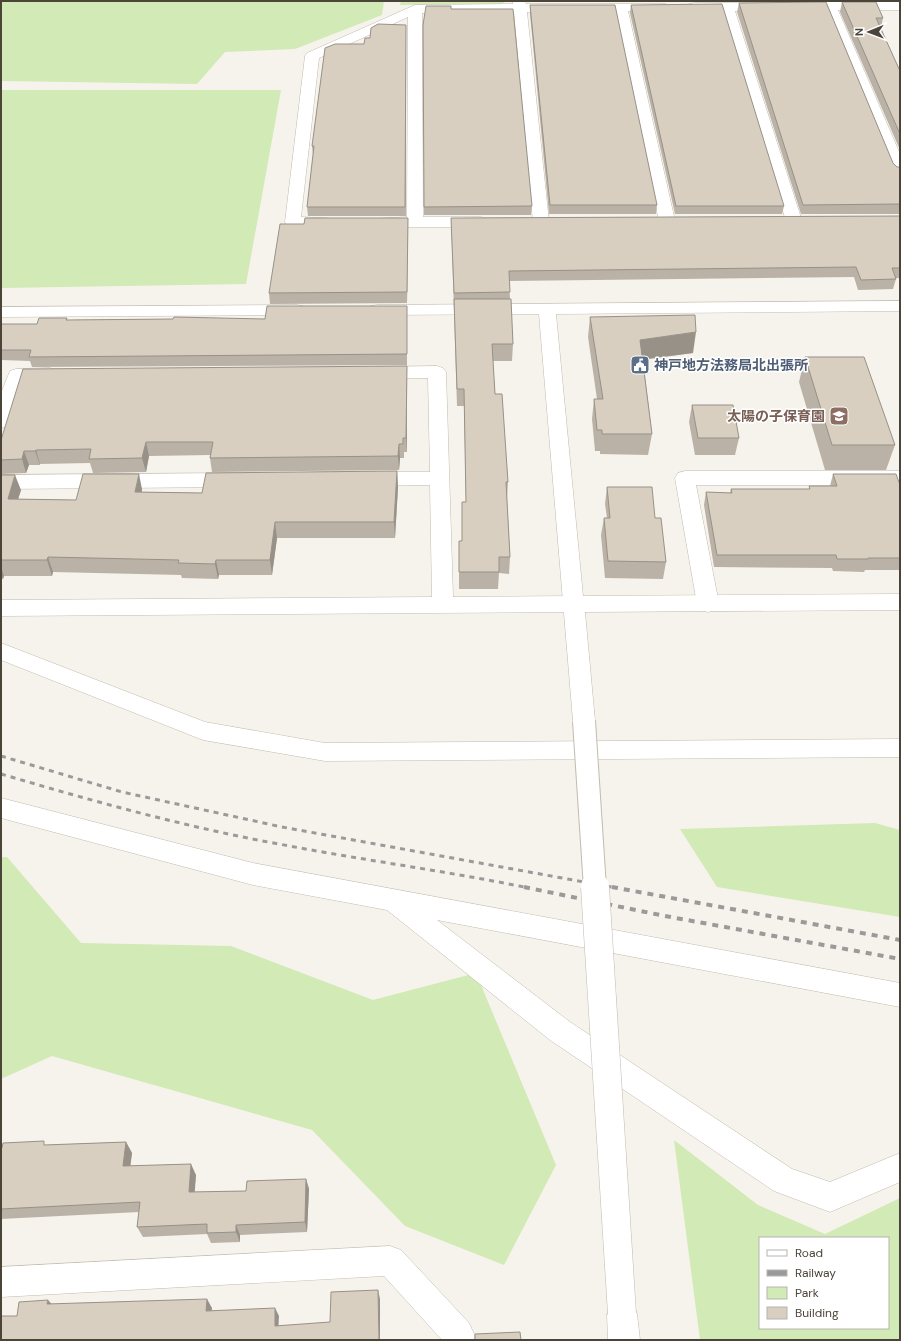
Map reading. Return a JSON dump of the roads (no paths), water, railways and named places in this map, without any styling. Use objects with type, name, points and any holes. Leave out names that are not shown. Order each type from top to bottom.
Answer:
[{"type":"street","points":[[347,222],[293,222],[312,56],[415,9],[520,4],[678,7],[829,3],[900,6]]},
{"type":"street","points":[[829,3],[900,172]]},
{"type":"street","points":[[520,4],[541,222]]},
{"type":"street","points":[[727,6],[794,221]]},
{"type":"street","points":[[621,7],[667,221]]},
{"type":"street","points":[[415,9],[415,222]]},
{"type":"street","points":[[652,221],[683,221]]},
{"type":"street","points":[[778,221],[809,221]]},
{"type":"street","points":[[362,222],[494,222]]},
{"type":"street","points":[[525,222],[557,222]]},
{"type":"street","points":[[365,310],[900,306]]},
{"type":"street","points":[[547,308],[584,721],[623,1327]]},
{"type":"street","points":[[1,312],[309,310]]},
{"type":"street","points":[[358,373],[437,372],[443,605]]},
{"type":"street","points":[[1,422],[16,375],[64,374]]},
{"type":"street","points":[[352,479],[440,478]]},
{"type":"street","points":[[708,604],[685,478],[900,478]]},
{"type":"street","points":[[1,482],[256,480]]},
{"type":"street","points":[[1,608],[900,602]]},
{"type":"street","points":[[1,651],[203,731],[325,752],[900,748]]},
{"type":"street","points":[[1,808],[253,874],[900,995]]},
{"type":"street","points":[[394,901],[560,1031],[784,1181],[830,1197],[900,1167]]},
{"type":"street","points":[[1,1282],[390,1261],[458,1334],[458,1340]]},
{"type":"railway","points":[[1,756],[122,792],[282,827],[617,888]]},
{"type":"railway","points":[[1,774],[105,804],[209,830],[310,850],[527,888]]},
{"type":"railway","points":[[612,887],[900,940]]},
{"type":"railway","points":[[527,888],[665,916],[900,959]]},
{"type":"place","name":"神戸地方法務局北出張所","points":[[640,365]]},
{"type":"place","name":"太陽の子保育園","points":[[839,416]]}]
